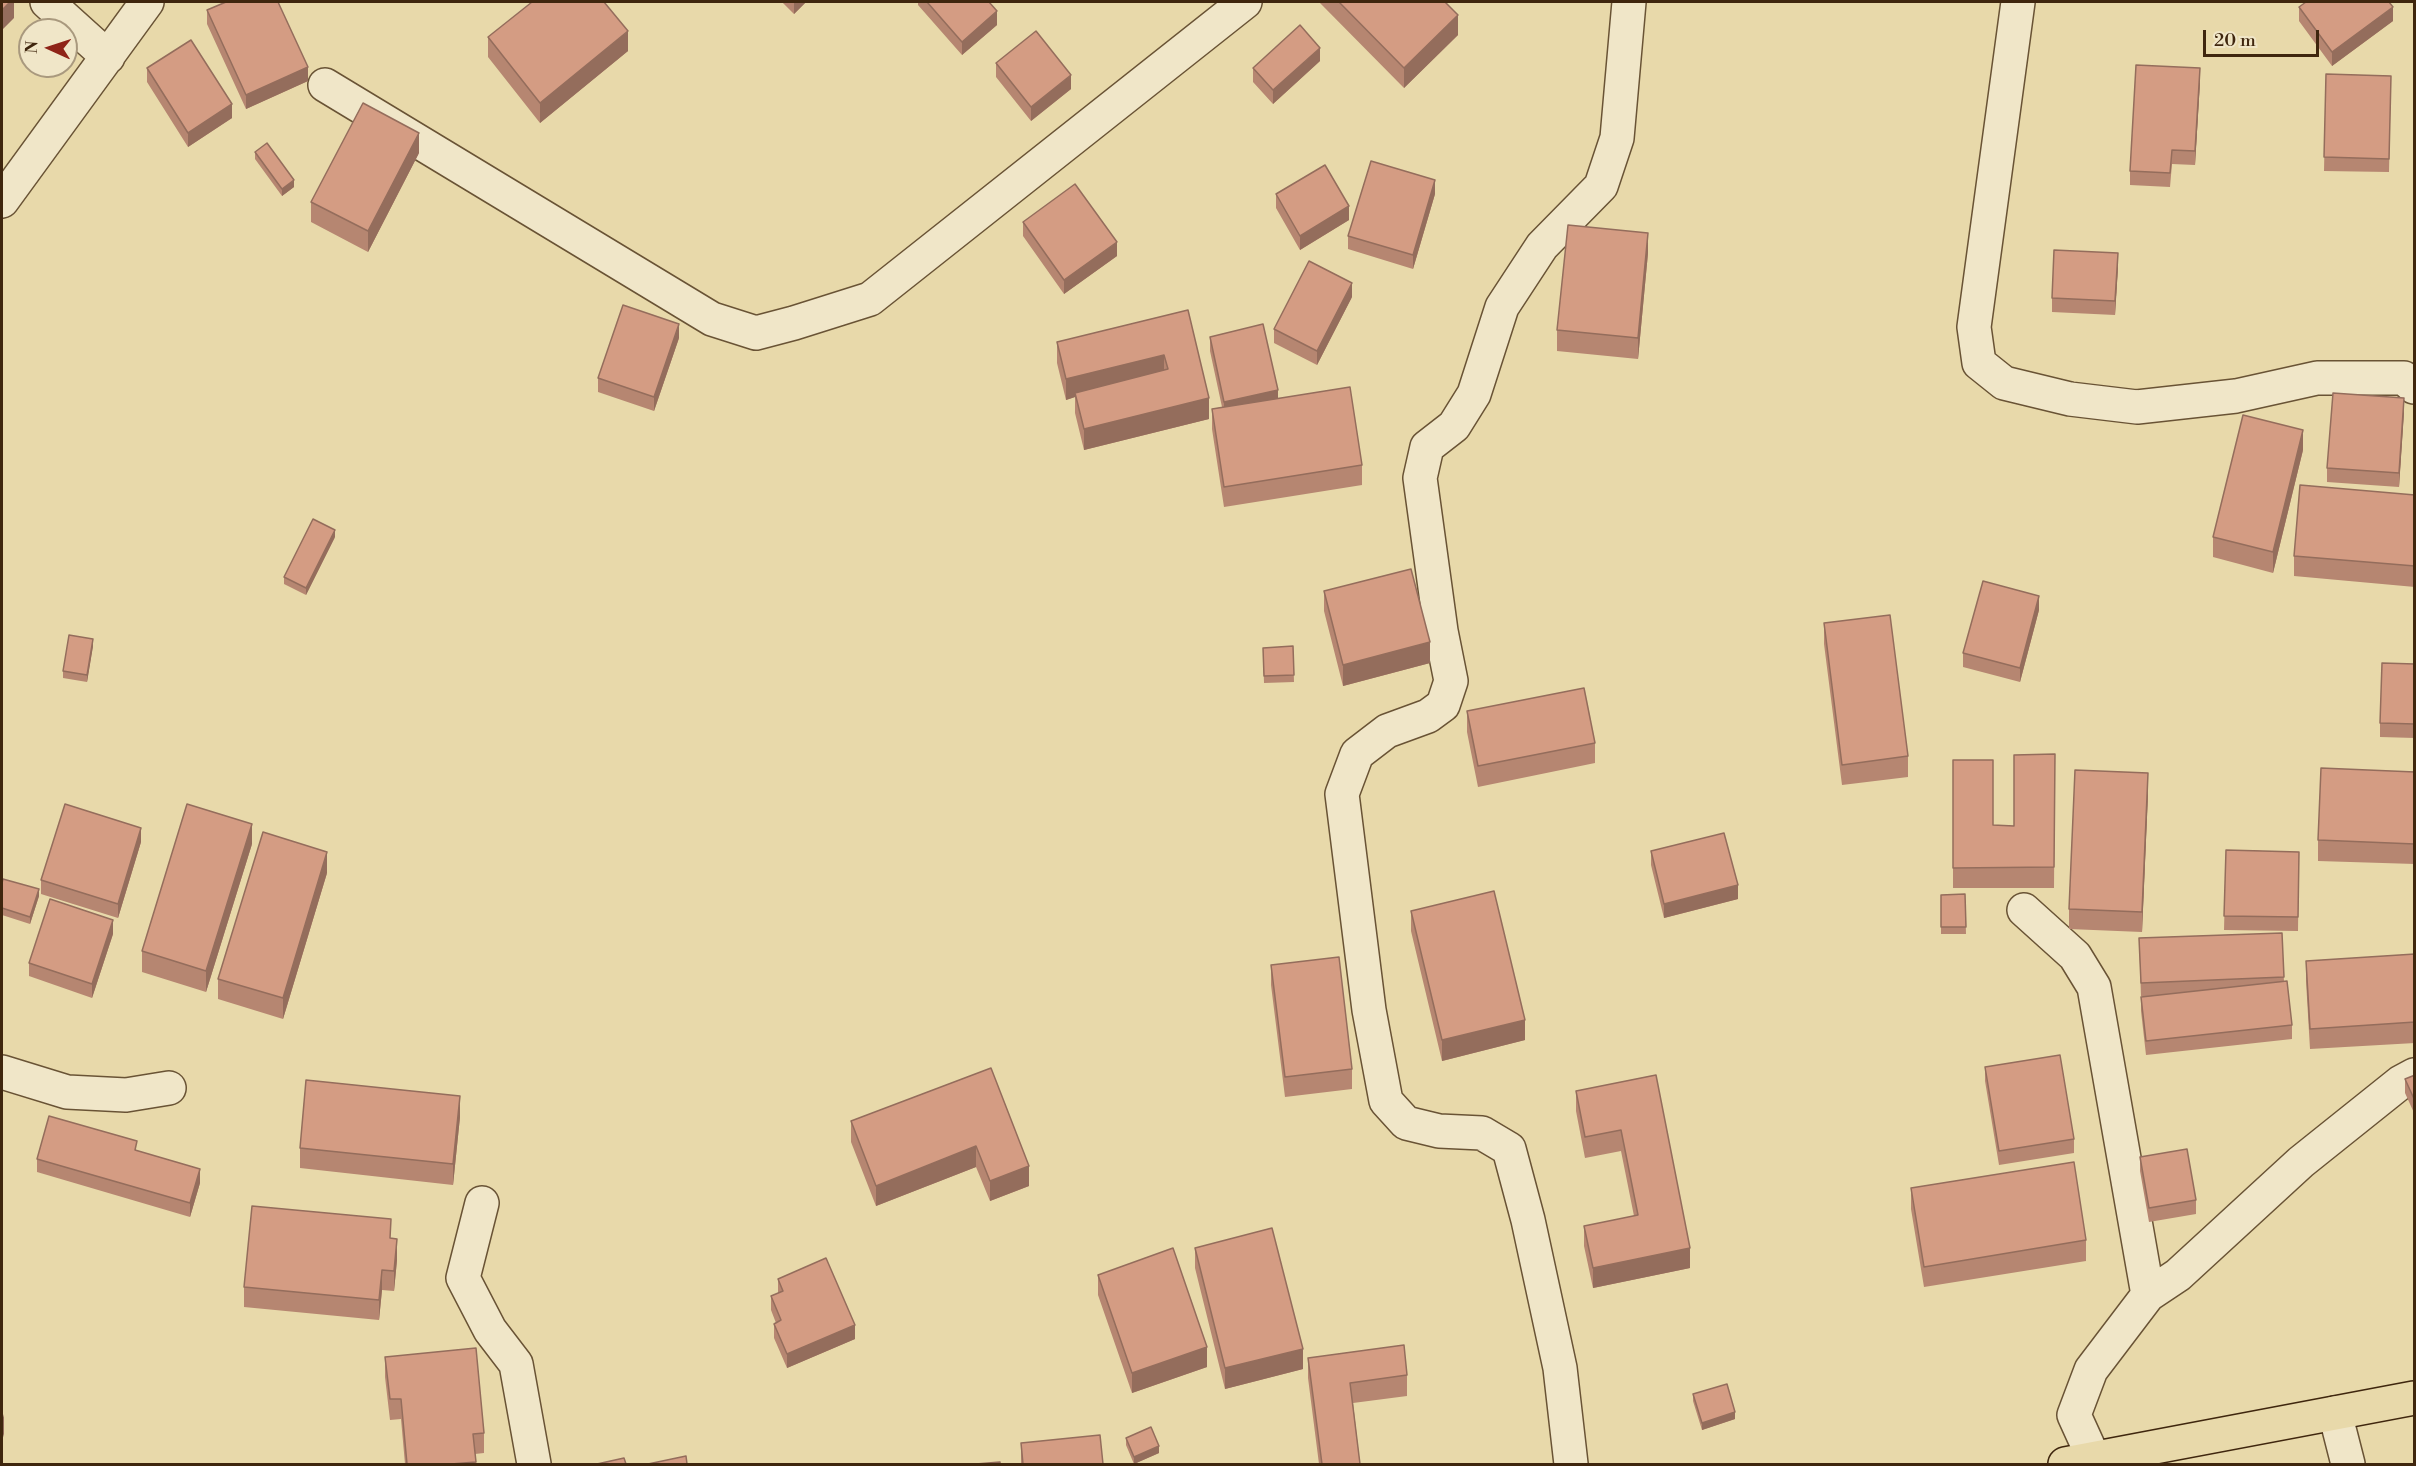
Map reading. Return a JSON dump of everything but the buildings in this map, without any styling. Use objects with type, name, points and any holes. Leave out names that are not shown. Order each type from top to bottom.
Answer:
[{"type":"main road","points":[[2080,1462],[2415,1398]]},
{"type":"street","points":[[47,2],[108,57]]},
{"type":"street","points":[[2,201],[147,2]]},
{"type":"street","points":[[325,85],[712,319],[756,333],[870,298],[1245,2]]},
{"type":"street","points":[[1571,1464],[1560,1368],[1528,1220],[1509,1149],[1482,1133],[1439,1131],[1406,1124],[1386,1101],[1369,1010],[1342,794],[1357,754],[1387,731],[1428,716],[1443,705],[1451,681],[1441,631],[1420,478],[1427,447],[1454,426],[1474,394],[1502,307],[1542,246],[1601,186],[1617,138],[1629,2]]},
{"type":"street","points":[[2018,2],[1974,327],[1979,363],[2004,383],[2070,399],[2137,407],[2236,396],[2317,378],[2404,378],[2415,387]]},
{"type":"street","points":[[2024,910],[2074,956],[2094,987],[2148,1294]]},
{"type":"street","points":[[2,1072],[67,1092],[126,1095],[169,1088]]},
{"type":"street","points":[[2080,1462],[2073,1415],[2091,1370],[2148,1294],[2178,1275],[2301,1162],[2401,1082],[2415,1075]]},
{"type":"street","points":[[482,1203],[463,1278],[490,1330],[516,1364],[534,1464]]},
{"type":"street","points":[[2335,1413],[2348,1464]]}]
